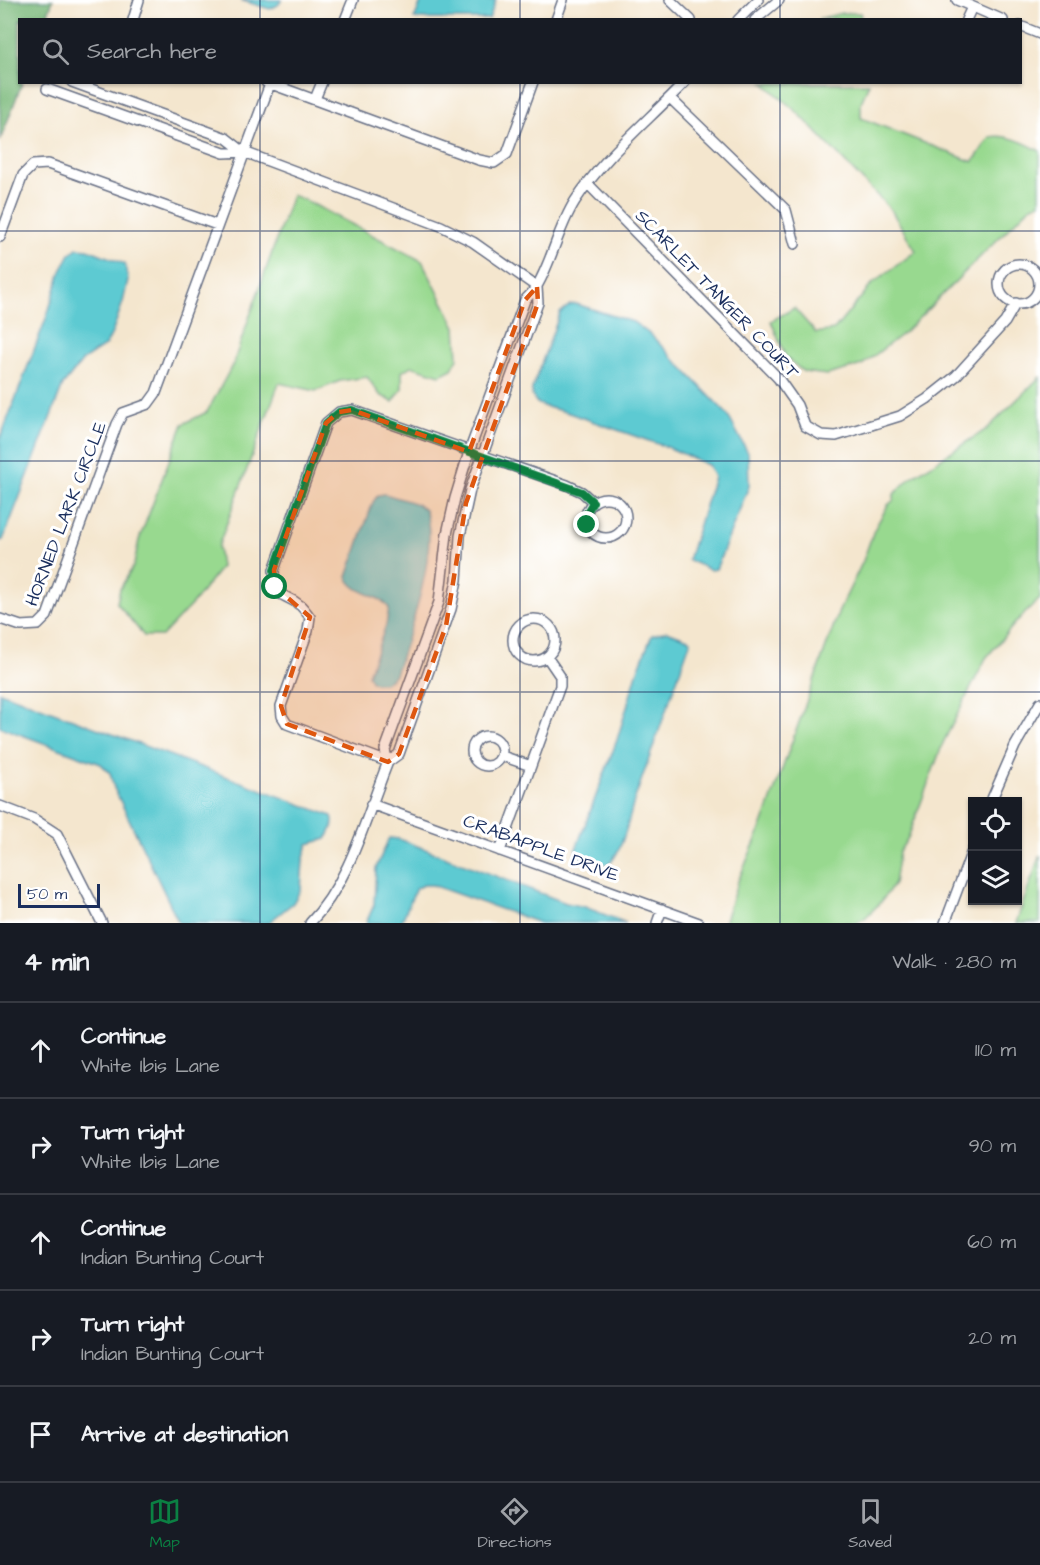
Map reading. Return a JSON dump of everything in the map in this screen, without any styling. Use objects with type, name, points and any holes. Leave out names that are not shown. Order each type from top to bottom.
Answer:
[{"type":"street","points":[[134,18],[139,0]]},
{"type":"street","points":[[346,18],[353,0]]},
{"type":"street","points":[[557,18],[563,0]]},
{"type":"street","points":[[670,0],[689,18]]},
{"type":"street","points":[[740,18],[758,0]]},
{"type":"street","points":[[757,18],[779,0]]},
{"type":"street","points":[[957,0],[998,18]]},
{"type":"street","points":[[967,18],[972,7]]},
{"type":"street","points":[[1022,28],[1040,34]]},
{"type":"street","points":[[77,84],[226,138],[244,152],[441,226],[473,242],[537,287]]},
{"type":"street","name":"HORNED LARK CIRCLE","points":[[0,619],[21,626],[38,625],[47,616],[117,424],[123,413],[148,404],[156,393],[268,84]]},
{"type":"street","points":[[271,84],[479,160],[494,163],[507,154],[532,84]]},
{"type":"street","points":[[315,99],[321,84]]},
{"type":"street","points":[[388,762],[385,750],[439,602],[452,510],[469,452],[525,300],[537,287],[560,230],[587,183],[683,84]]},
{"type":"street","points":[[76,99],[82,86]]},
{"type":"street","points":[[47,88],[224,153],[244,152]]},
{"type":"street","points":[[670,98],[786,210],[795,244]]},
{"type":"street","points":[[0,237],[23,174],[33,165],[48,164],[217,225]]},
{"type":"street","name":"SCARLET TANGER COURT","points":[[587,183],[778,378],[797,405],[805,426],[821,435],[836,436],[900,416],[927,399],[956,376],[1005,322],[1016,303]]},
{"type":"street","name":"SCARLET TANGER COURT","points":[[1016,264],[1031,268],[1036,275],[1038,286],[1030,299],[1023,303],[1016,303],[1003,295],[999,288],[999,280],[1008,267],[1016,264]]},
{"type":"street","points":[[310,923],[329,901],[345,874],[388,762],[399,754],[446,626],[455,588],[466,503],[538,303],[537,287]]},
{"type":"street","points":[[388,762],[287,724],[282,716],[281,706],[308,631],[310,617],[300,605],[282,597],[275,587],[274,570],[326,423],[339,412],[352,410],[567,485],[582,492],[593,502]]},
{"type":"street","points":[[608,498],[621,505],[626,512],[626,519],[625,527],[620,533],[613,537],[603,538],[591,531],[587,525],[586,514],[593,502],[608,498]]},
{"type":"street","points":[[533,619],[540,620],[551,627],[556,639],[555,646],[547,657],[534,661],[520,656],[514,643],[514,636],[521,624],[533,619]]},
{"type":"street","points":[[500,851],[560,686],[560,676],[547,657]]},
{"type":"street","points":[[993,797],[1015,746],[1040,703]]},
{"type":"street","points":[[502,756],[531,766]]},
{"type":"street","name":"CRABAPPLE DRIVE","points":[[371,804],[699,923]]},
{"type":"street","points":[[0,806],[34,819],[57,834],[102,923]]},
{"type":"street","points":[[945,923],[968,862]]},
{"type":"street","points":[[657,923],[662,909]]},
{"type":"highlighted area","points":[[537,287],[538,303],[466,503],[446,626],[399,754],[388,762],[287,724],[281,706],[310,617],[275,587],[274,570],[326,423],[339,412],[352,410],[469,452],[525,300]]},
{"type":"green space","points":[[0,0],[53,0],[46,18],[18,18],[18,84],[22,84],[0,141]]},
{"type":"green space","points":[[842,13],[861,13],[860,18],[822,18]]},
{"type":"green space","points":[[765,84],[869,84],[861,103],[861,118],[973,162],[990,137],[996,136],[1022,142],[1040,151],[1040,203],[1030,207],[906,331],[862,365],[827,375],[804,372],[786,358],[771,321],[794,308],[816,333],[834,330],[873,283],[916,251],[891,210],[799,114]]},
{"type":"green space","points":[[292,195],[422,261],[456,327],[458,358],[452,369],[440,375],[411,366],[402,372],[402,389],[393,402],[380,395],[367,377],[340,381],[316,391],[279,383],[218,547],[221,567],[194,602],[162,636],[144,636],[117,603],[120,589],[134,565],[139,540],[183,424],[207,412],[233,364]]},
{"type":"green space","points":[[1040,377],[1040,599],[1017,621],[986,658],[943,743],[908,838],[899,852],[894,884],[881,902],[865,918],[856,923],[724,923],[738,881],[761,828],[839,611],[863,561],[874,530],[888,505],[894,500],[894,494],[910,478],[987,429]]},
{"type":"green space","points":[[1040,855],[1040,923],[1016,923]]},
{"type":"water","points":[[240,0],[282,0],[270,9]]},
{"type":"water","points":[[422,0],[496,0],[489,18],[414,18]]},
{"type":"water","points":[[77,248],[88,249],[125,264],[128,280],[123,302],[106,345],[83,360],[63,385],[3,540],[0,541],[0,439],[47,316],[61,271],[70,254]]},
{"type":"water","points":[[576,304],[633,322],[651,335],[727,414],[748,453],[749,486],[716,569],[711,570],[688,560],[714,477],[708,465],[672,449],[543,406],[537,403],[532,396],[532,389],[560,313],[570,305]]},
{"type":"water","points":[[385,494],[417,504],[425,510],[429,527],[429,547],[415,616],[395,674],[388,681],[379,683],[372,682],[368,675],[386,625],[389,608],[379,599],[361,591],[347,577],[373,502],[378,495]]},
{"type":"water","points":[[667,631],[691,640],[618,852],[609,864],[592,862],[576,855],[576,849],[617,740],[638,670],[652,635]]},
{"type":"water","points":[[0,692],[332,816],[332,828],[326,839],[308,844],[303,861],[301,889],[293,903],[268,923],[179,923],[114,788],[110,773],[101,764],[0,727]]},
{"type":"water","points":[[389,838],[399,839],[566,903],[585,907],[626,923],[540,923],[432,885],[424,885],[416,888],[401,923],[366,923],[374,905],[376,868]]},
{"type":"route","points":[[275,587],[274,570],[326,423],[339,412],[352,410],[567,485],[582,492],[593,502],[586,514],[587,525]]}]
